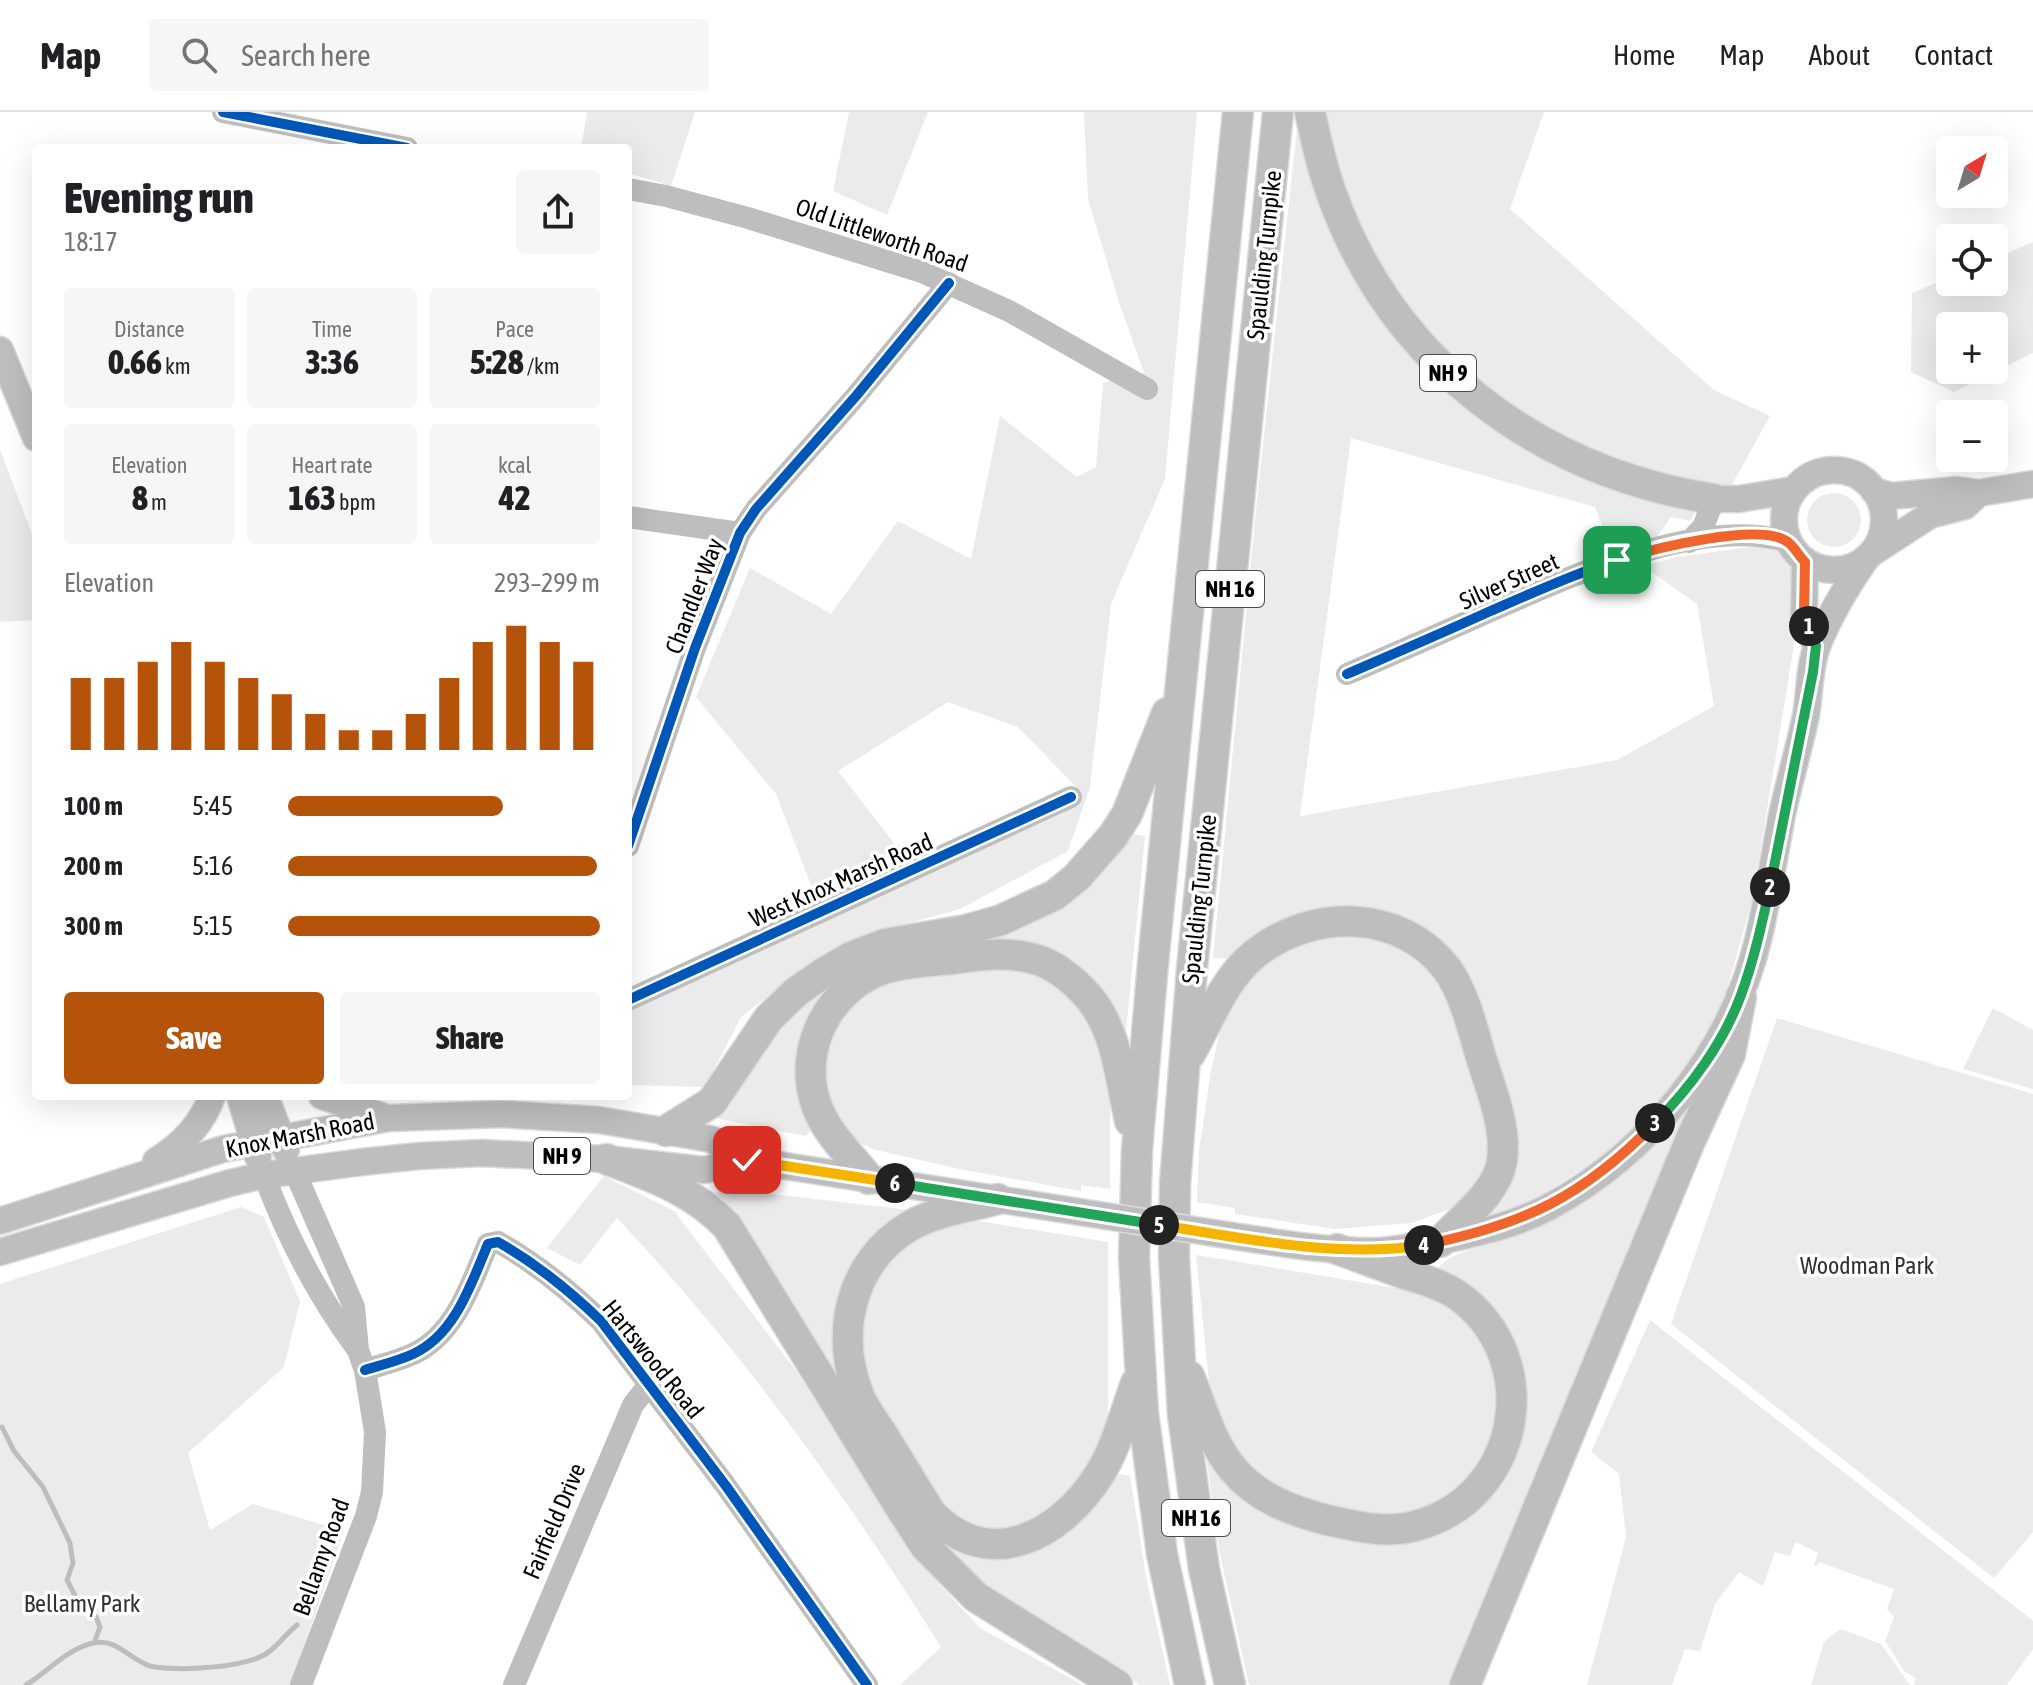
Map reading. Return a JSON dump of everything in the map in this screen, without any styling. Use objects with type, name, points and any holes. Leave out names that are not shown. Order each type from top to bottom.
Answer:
[{"type":"highway","name":"Spaulding Turnpike","points":[[1190,1685],[1152,1494],[1140,1373],[1134,1258],[1137,1150],[1238,112]]},
{"type":"highway","name":"Spaulding Turnpike","points":[[1230,1685],[1204,1569],[1193,1498],[1178,1349],[1175,1199],[1183,1066],[1278,112]]},
{"type":"highway","name":"NH 9","points":[[1310,112],[1332,195],[1361,260],[1401,320],[1449,374],[1491,409],[1528,434],[1586,465],[1649,486],[1714,499]]},
{"type":"highway","points":[[666,1131],[712,1102],[769,1018],[796,992],[822,974],[851,957],[885,944],[966,930],[1001,920],[1055,895],[1077,877],[1113,836],[1132,804],[1182,674]]},
{"type":"highway","points":[[1183,1066],[1238,971],[1256,953],[1294,930],[1324,921],[1351,920],[1406,934],[1428,949],[1448,971],[1462,998],[1502,1132],[1502,1161],[1493,1185],[1440,1242]]},
{"type":"highway","points":[[869,1179],[820,1115],[811,1070],[815,1039],[828,1012],[859,981],[899,965],[953,959],[1015,955],[1039,961],[1073,982],[1089,998],[1105,1021],[1112,1042],[1137,1150]]},
{"type":"highway","points":[[1465,1685],[1690,1141],[1730,1054],[1741,997]]},
{"type":"highway","points":[[606,1159],[668,1183],[697,1199],[727,1226],[900,1507],[926,1547],[951,1574],[976,1597],[1117,1685]]},
{"type":"highway","points":[[998,1199],[910,1227],[882,1250],[851,1305],[846,1333],[852,1375],[861,1401],[931,1513],[945,1528],[982,1544],[1006,1544],[1028,1538],[1056,1523],[1078,1503],[1100,1473],[1140,1373]]},
{"type":"highway","points":[[1178,1349],[1222,1454],[1241,1478],[1266,1497],[1318,1517],[1366,1529],[1412,1527],[1452,1511],[1491,1474],[1506,1443],[1512,1416],[1513,1389],[1504,1354],[1486,1322],[1452,1292],[1428,1280],[1337,1249]]},
{"type":"main road","points":[[0,350],[32,428]]},
{"type":"main road","name":"NH 9","points":[[1869,556],[1881,537],[1884,521],[1882,505],[1861,478],[1837,470],[1812,475],[1793,490],[1784,510],[1783,521],[1797,552],[1817,568],[1842,570],[1869,556],[1930,515],[1965,506],[1979,493]]},
{"type":"main road","name":"NH 9","points":[[1874,491],[1891,496],[1957,490],[1979,493],[2033,484]]},
{"type":"main road","name":"NH 9","points":[[1714,499],[1739,499],[1793,490]]},
{"type":"main road","name":"Knox Marsh Road","points":[[1797,552],[1804,614],[1816,646]]},
{"type":"main road","name":"Knox Marsh Road","points":[[0,1221],[127,1178],[253,1142],[389,1118],[482,1115],[540,1106],[599,1120],[711,1139],[747,1160],[1233,1236],[1379,1251],[1488,1231],[1547,1208],[1630,1149],[1690,1084],[1718,1042],[1741,997],[1757,943],[1806,715],[1816,646],[1846,587],[1869,556]]},
{"type":"main road","points":[[127,1178],[184,1140],[208,1109],[211,1100]]},
{"type":"main road","points":[[241,1100],[264,1175]]},
{"type":"main road","points":[[267,1100],[295,1172]]},
{"type":"main road","points":[[334,1100],[389,1118]]},
{"type":"main road","name":"Knox Marsh Road","points":[[0,1252],[99,1220],[264,1175],[419,1156],[481,1153],[606,1159],[704,1170],[747,1160]]},
{"type":"street","points":[[223,112],[387,144]]},
{"type":"street","name":"Old Littleworth Road","points":[[632,190],[762,222],[863,252],[949,283],[1009,311],[1147,389]]},
{"type":"street","name":"Chandler Way","points":[[632,834],[695,648],[740,533],[756,509],[856,396],[949,283]]},
{"type":"street","points":[[1689,542],[1703,527],[1714,499]]},
{"type":"street","points":[[632,518],[740,533]]},
{"type":"street","name":"Silver Street","points":[[1347,674],[1584,570],[1643,552],[1689,542],[1753,534],[1797,552]]},
{"type":"street","name":"West Knox Marsh Road","points":[[632,998],[1071,797]]},
{"type":"street","name":"Bellamy Road","points":[[295,1172],[354,1307],[375,1432],[372,1492],[356,1545],[301,1685]]},
{"type":"street","name":"Bellamy Road","points":[[264,1175],[312,1281],[362,1360]]},
{"type":"street","name":"Hartswood Road","points":[[362,1360],[412,1354],[429,1344],[445,1329],[468,1289],[488,1244],[498,1242],[582,1302],[601,1321],[650,1383],[867,1685]]},
{"type":"street","name":"Fairfield Drive","points":[[514,1685],[621,1431],[633,1405],[650,1383]]},
{"type":"green space","points":[[587,112],[695,112],[671,186],[632,174],[632,144],[582,144]]},
{"type":"green space","points":[[849,112],[928,112],[887,215],[833,191]]},
{"type":"green space","points":[[1084,112],[1197,112],[1165,479],[1111,604],[1090,787],[1068,851],[960,909],[887,929],[799,972],[741,1017],[705,1087],[632,1085],[632,1010],[705,970],[1064,813],[1080,791],[1018,727],[948,702],[838,771],[900,851],[813,890],[776,794],[696,697],[750,568],[831,614],[898,521],[971,559],[1000,416],[1077,477],[1096,467],[1103,383],[1144,373],[1088,199]]},
{"type":"green space","points":[[1320,112],[1544,112],[1510,209],[1714,390],[1770,416],[1729,490],[1627,465],[1552,433],[1465,374],[1407,312],[1353,223]]},
{"type":"green space","points":[[1304,127],[1424,361],[1697,507],[1691,521],[1671,517],[1654,541],[1619,550],[1608,542],[1595,507],[1351,438],[1300,816],[1617,760],[1714,706],[1697,604],[1643,566],[1677,557],[1756,546],[1780,548],[1790,557],[1795,578],[1795,639],[1752,901],[1727,989],[1706,1039],[1653,1113],[1598,1159],[1539,1197],[1479,1222],[1501,1190],[1471,989],[1398,918],[1229,959],[1213,958],[1297,128]]},
{"type":"green space","points":[[2033,242],[2033,353],[2008,365],[2008,312],[1936,312],[1936,384],[1911,372],[1912,293],[1936,283],[1936,296],[2008,296],[2008,253]]},
{"type":"green space","points":[[1937,384],[1970,384],[1954,392]]},
{"type":"green space","points":[[0,450],[32,534],[32,620],[0,622]]},
{"type":"green space","points":[[1834,493],[1853,501],[1861,520],[1853,539],[1834,547],[1815,539],[1807,520],[1815,501]]},
{"type":"green space","points":[[1128,833],[1145,836],[1126,1031],[1118,1031],[1031,946],[828,997],[816,1125],[806,1136],[714,1118],[811,987],[978,934]]},
{"type":"green space","points":[[1339,928],[1407,946],[1447,988],[1493,1133],[1489,1159],[1478,1182],[1461,1202],[1450,1209],[1412,1223],[1334,1229],[1235,1214],[1235,1208],[1197,1202],[1199,1151],[1211,1071],[1224,1013],[1263,959]]},
{"type":"green space","points":[[995,960],[1073,987],[1110,1066],[1110,1189],[1081,1185],[1081,1191],[876,1150],[855,1141],[824,1103],[823,1042],[869,984]]},
{"type":"green space","points":[[1993,1008],[2033,1030],[2033,1089],[1963,1069]]},
{"type":"green space","name":"Woodman Park","points":[[1777,1018],[2033,1094],[2033,1532],[1994,1578],[1671,1324]]},
{"type":"green space","points":[[1690,1105],[1456,1685],[1249,1685],[1219,1550],[1206,1455],[1263,1504],[1446,1525],[1522,1388],[1434,1274],[1447,1260],[1533,1228],[1607,1186],[1649,1150]]},
{"type":"green space","points":[[604,1176],[674,1211],[797,1372],[912,1555],[980,1628],[1083,1685],[900,1685],[941,1647],[829,1479],[707,1319],[617,1218],[580,1265],[547,1248]]},
{"type":"green space","points":[[722,1188],[927,1212],[910,1222],[842,1339],[925,1512],[993,1552],[1113,1473],[1130,1476],[1146,1577],[1170,1685],[1140,1685],[983,1586],[947,1553],[711,1197]]},
{"type":"green space","name":"Bellamy Park","points":[[241,1207],[264,1217],[300,1301],[284,1367],[188,1453],[210,1530],[253,1504],[344,1531],[290,1685],[0,1685],[0,1284]]},
{"type":"green space","points":[[972,1220],[1108,1242],[1108,1414],[1099,1448],[1083,1480],[1029,1528],[990,1532],[950,1513],[875,1399],[863,1367],[862,1317],[880,1271],[917,1234]]},
{"type":"green space","points":[[1196,1255],[1426,1293],[1467,1313],[1503,1380],[1489,1458],[1441,1503],[1392,1519],[1289,1500],[1236,1457],[1211,1400]]},
{"type":"green space","points":[[1650,1320],[2033,1621],[2033,1649],[2007,1685],[1914,1685],[1916,1678],[1905,1672],[1885,1641],[1894,1617],[1887,1609],[1894,1589],[1819,1562],[1817,1566],[1814,1565],[1818,1553],[1796,1542],[1790,1556],[1775,1552],[1763,1586],[1739,1572],[1715,1604],[1700,1651],[1685,1649],[1672,1685],[1587,1685],[1626,1537],[1619,1474],[1591,1452]]},
{"type":"green space","points":[[1840,1629],[1881,1644],[1910,1685],[1811,1685],[1824,1642]]},
{"type":"waterway","points":[[2,1427],[14,1451],[43,1487],[70,1543],[73,1563],[67,1580],[81,1607],[96,1617],[100,1627],[94,1643]]},
{"type":"waterway","points":[[26,1685],[67,1655],[94,1643],[117,1646],[150,1666],[176,1669],[212,1667],[260,1657],[297,1625]]},
{"type":"cycle path","points":[[223,112],[387,144]]},
{"type":"cycle path","points":[[632,834],[695,648],[740,533],[756,509],[856,396],[949,283]]},
{"type":"cycle path","points":[[1347,674],[1554,584],[1634,554],[1716,536],[1754,536],[1788,542]]},
{"type":"cycle path","points":[[632,998],[1071,797]]},
{"type":"cycle path","points":[[365,1370],[407,1356],[428,1345],[460,1307],[488,1244],[498,1242],[512,1250],[552,1278],[601,1321],[726,1486],[867,1685]]},
{"type":"route","points":[[747,1160],[1275,1242],[1379,1251],[1488,1231],[1547,1208],[1593,1178],[1630,1149],[1690,1084],[1718,1042],[1741,997],[1770,884],[1782,816],[1806,715],[1816,646],[1804,614],[1805,562],[1788,542],[1753,534],[1689,542],[1617,560]]}]
